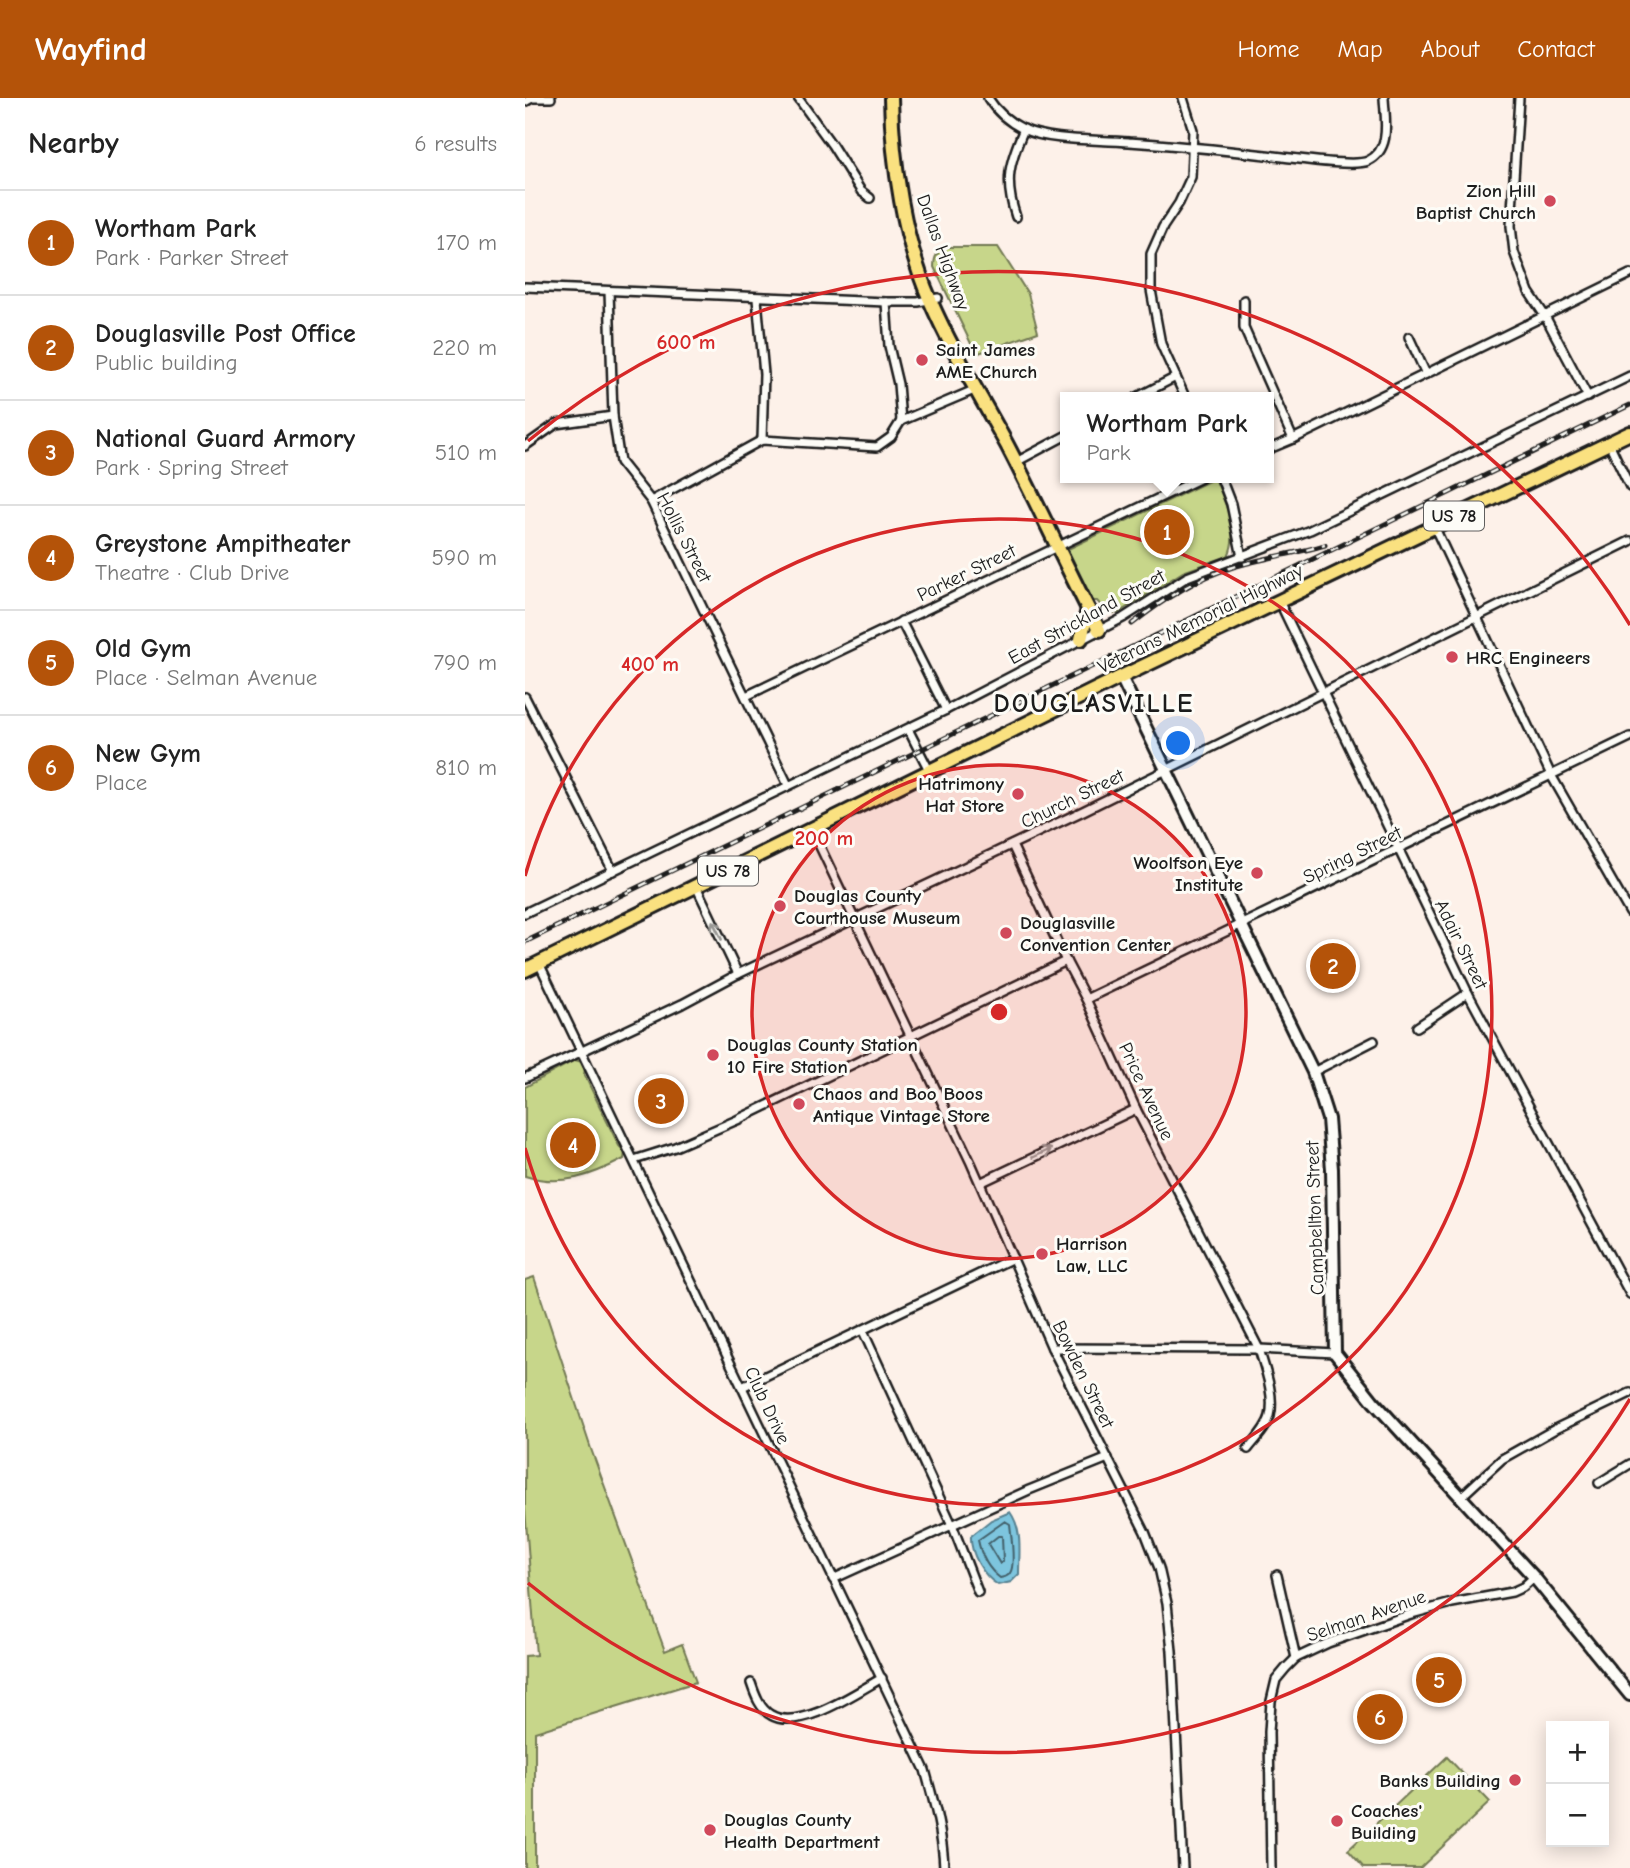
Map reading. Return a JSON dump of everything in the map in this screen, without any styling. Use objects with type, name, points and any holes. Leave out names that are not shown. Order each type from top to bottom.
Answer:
[{"type":"main road","name":"Dallas Highway","points":[[891,98],[892,133],[909,234],[934,299],[974,390],[1016,462],[1099,630]]},
{"type":"main road","name":"Dallas Highway","points":[[934,299],[997,420],[1005,442]]},
{"type":"main road","name":"Veterans Memorial Highway","points":[[525,970],[1121,677],[1630,433]]},
{"type":"main road","points":[[1081,639],[1088,608]]},
{"type":"main road","name":"Campbellton Street","points":[[1121,677],[1313,1072],[1328,1119],[1332,1169],[1335,1353]]},
{"type":"main road","points":[[1335,1353],[1373,1401],[1534,1577],[1630,1695]]},
{"type":"street","points":[[525,102],[532,98],[551,98]]},
{"type":"street","points":[[797,98],[832,145],[861,191],[870,198]]},
{"type":"street","points":[[988,98],[996,110],[1024,129],[1053,136],[1192,146],[1296,159],[1360,163],[1379,152],[1385,137],[1384,98]]},
{"type":"street","points":[[1183,98],[1193,130],[1191,177],[1151,254],[1151,290],[1156,324],[1183,392]]},
{"type":"street","points":[[1519,98],[1511,226],[1514,252],[1529,292],[1545,316],[1588,397]]},
{"type":"street","points":[[1016,217],[1009,183],[1010,162],[1024,129]]},
{"type":"street","points":[[1274,447],[1630,274]]},
{"type":"street","points":[[525,287],[757,299],[886,302],[934,299]]},
{"type":"street","name":"Hollis Street","points":[[609,291],[613,416],[620,462],[651,501],[788,785]]},
{"type":"street","points":[[757,299],[764,374],[762,440]]},
{"type":"street","points":[[1244,300],[1244,328],[1272,392]]},
{"type":"street","points":[[886,302],[888,346],[898,384],[901,421]]},
{"type":"street","points":[[1409,337],[1426,374]]},
{"type":"street","name":"East Strickland Street","points":[[525,913],[946,710],[1123,618],[1187,578],[1310,530],[1630,376]]},
{"type":"street","points":[[1147,392],[1176,377]]},
{"type":"street","points":[[651,501],[762,440],[877,447],[891,437],[901,421],[974,390]]},
{"type":"street","points":[[1274,396],[1293,439]]},
{"type":"street","points":[[525,446],[556,424],[613,416]]},
{"type":"street","points":[[1016,462],[1060,439]]},
{"type":"street","points":[[1609,443],[1630,487]]},
{"type":"street","name":"Parker Street","points":[[746,696],[1191,483]]},
{"type":"street","points":[[1223,483],[1231,504],[1242,557]]},
{"type":"street","points":[[1433,526],[1551,775],[1630,913]]},
{"type":"street","name":"Church Street","points":[[525,1078],[1167,770],[1630,541]]},
{"type":"street","name":"Adair Street","points":[[1279,601],[1468,993],[1630,1294]]},
{"type":"street","points":[[901,621],[946,710]]},
{"type":"street","points":[[525,697],[613,871]]},
{"type":"street","points":[[908,729],[930,772]]},
{"type":"street","name":"Spring Street","points":[[1086,999],[1630,737]]},
{"type":"street","name":"Bowden Street","points":[[812,830],[853,920],[912,1036],[1052,1348],[1145,1532],[1159,1568],[1167,1603],[1172,1651],[1183,1868]]},
{"type":"street","name":"Price Avenue","points":[[1011,845],[1136,1109],[1259,1349],[1267,1376],[1270,1415],[1265,1427],[1248,1448]]},
{"type":"street","points":[[696,887],[738,974]]},
{"type":"street","points":[[634,1160],[675,1147],[737,1120],[1066,961]]},
{"type":"street","name":"Club Drive","points":[[539,963],[925,1770],[935,1805],[944,1868]]},
{"type":"street","points":[[1417,1027],[1468,993]]},
{"type":"street","points":[[1313,1072],[1374,1041]]},
{"type":"street","points":[[980,1183],[1136,1109]]},
{"type":"street","points":[[742,1387],[1013,1258]]},
{"type":"street","points":[[863,1331],[953,1527],[978,1592]]},
{"type":"street","points":[[1052,1348],[1259,1349],[1335,1353]]},
{"type":"street","points":[[1462,1496],[1502,1460],[1557,1428],[1630,1393]]},
{"type":"street","points":[[833,1579],[953,1527],[1029,1490],[1108,1458]]},
{"type":"street","points":[[1599,1483],[1630,1464]]},
{"type":"street","points":[[1277,1575],[1296,1658]]},
{"type":"street","name":"Selman Avenue","points":[[1271,1868],[1269,1732],[1271,1701],[1276,1680],[1296,1658],[1328,1643],[1411,1614],[1512,1592],[1534,1577]]},
{"type":"street","points":[[751,1683],[756,1699],[768,1714],[777,1718],[797,1718],[823,1710],[882,1678]]},
{"type":"green space","points":[[946,247],[998,247],[1028,294],[1038,332],[976,354],[934,267],[940,250]]},
{"type":"green space","points":[[1205,483],[1217,483],[1232,527],[1228,556],[1183,572],[1118,613],[1107,612],[1097,601],[1093,601],[1066,550]]},
{"type":"green space","points":[[575,1060],[582,1062],[584,1074],[619,1146],[625,1152],[624,1159],[576,1178],[551,1180],[525,1176],[525,1087]]},
{"type":"green space","points":[[534,1277],[591,1449],[665,1651],[682,1644],[696,1682],[535,1732],[535,1868],[525,1868],[525,1656],[536,1655],[525,1508],[525,1280]]},
{"type":"green space","points":[[1447,1757],[1490,1802],[1420,1868],[1364,1868],[1348,1850]]},
{"type":"water","points":[[1010,1512],[1019,1534],[1019,1574],[1011,1582],[998,1585],[978,1564],[971,1536],[991,1520]]},
{"type":"railway","points":[[525,942],[1630,405]]},
{"type":"railway","points":[[1132,624],[1154,607],[1204,578],[1254,561],[1325,545]]},
{"type":"place","name":"Zion Hill Baptist Church","points":[[1550,201]]},
{"type":"place","name":"Saint James AME Church","points":[[922,360]]},
{"type":"place","name":"Wortham Park","points":[[1167,532]]},
{"type":"place","name":"HRC Engineers","points":[[1452,657]]},
{"type":"place","name":"Hatrimony Hat Store","points":[[1018,794]]},
{"type":"place","name":"Woolfson Eye Institute","points":[[1257,873]]},
{"type":"place","name":"Douglas County Courthouse Museum","points":[[780,906]]},
{"type":"place","name":"Douglasville Convention Center","points":[[1006,933]]},
{"type":"place","name":"Douglasville Post Office","points":[[1333,966]]},
{"type":"place","name":"Douglas County Station 10 Fire Station","points":[[713,1055]]},
{"type":"place","name":"National Guard Armory","points":[[661,1101]]},
{"type":"place","name":"Chaos and Boo Boos Antique Vintage Store","points":[[799,1104]]},
{"type":"place","name":"Greystone Ampitheater","points":[[573,1145]]},
{"type":"place","name":"Harrison Law, LLC","points":[[1042,1254]]},
{"type":"place","name":"Old Gym","points":[[1439,1680]]},
{"type":"place","name":"New Gym","points":[[1380,1717]]},
{"type":"place","name":"Banks Building","points":[[1515,1780]]},
{"type":"place","name":"Coaches' Building","points":[[1337,1821]]},
{"type":"place","name":"Douglas County Health Department","points":[[710,1830]]},
{"type":"district","name":"DOUGLASVILLE","points":[[1094,703]]}]
